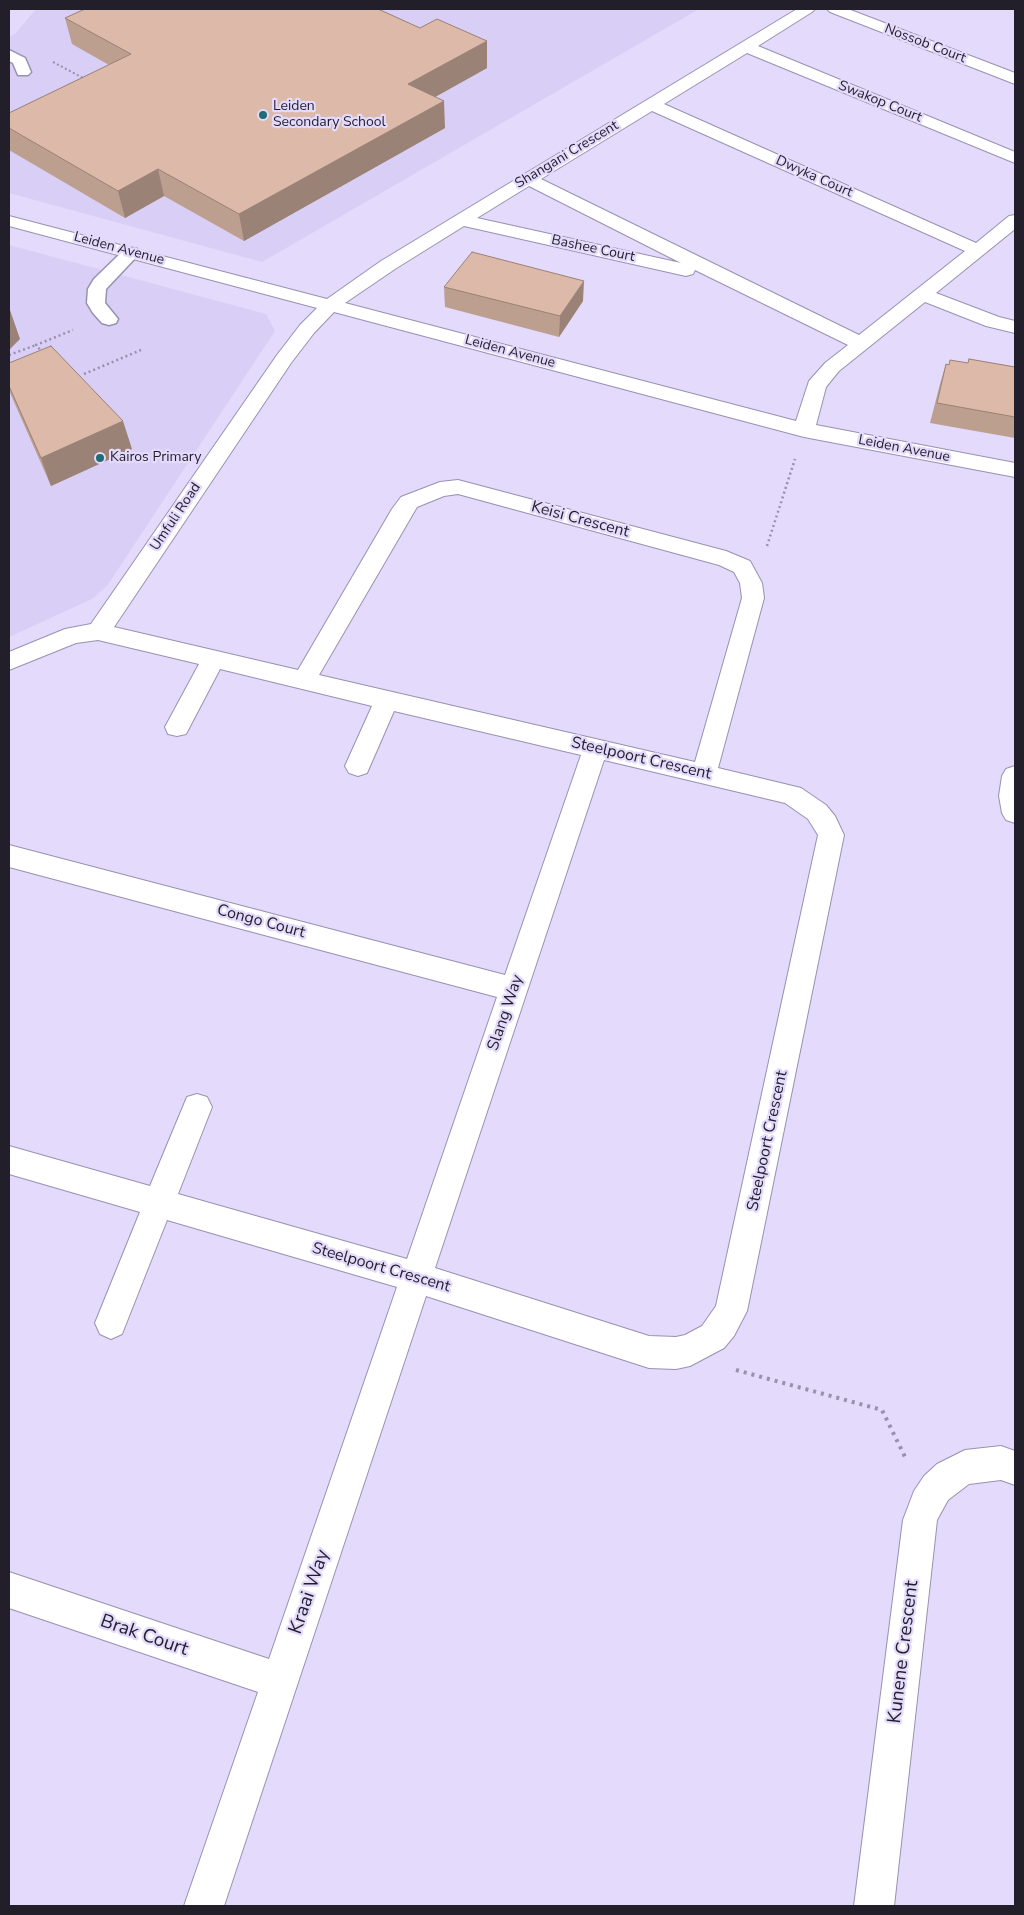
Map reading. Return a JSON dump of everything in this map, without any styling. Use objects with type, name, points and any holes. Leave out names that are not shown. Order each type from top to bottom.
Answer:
[{"type":"street","name":"Shangani Crescent","points":[[330,305],[388,265],[807,9]]},
{"type":"street","name":"Nossob Court","points":[[835,9],[1015,79]]},
{"type":"street","name":"Swakop Court","points":[[745,46],[1015,158]]},
{"type":"street","name":"Dwyka Court","points":[[651,104],[978,250]]},
{"type":"street","name":"Bashee Court","points":[[528,179],[725,278],[860,343]]},
{"type":"street","name":"Bashee Court","points":[[461,220],[725,278]]},
{"type":"street","points":[[804,430],[816,386],[832,367],[1015,220]]},
{"type":"street","name":"Leiden Avenue","points":[[9,221],[804,430],[1015,470]]},
{"type":"street","points":[[923,294],[993,322],[1015,327]]},
{"type":"street","name":"Umfuli Road","points":[[98,632],[284,359],[307,329],[330,305]]},
{"type":"street","name":"Keisi Crescent","points":[[304,680],[400,514],[409,502],[440,489],[458,488],[726,559],[742,567]]},
{"type":"street","points":[[704,774],[753,598],[751,583],[742,567]]},
{"type":"street","points":[[9,661],[73,635],[98,632]]},
{"type":"street","name":"Steelpoort Crescent","points":[[9,1160],[416,1277],[649,1352],[670,1353],[690,1350],[713,1337],[724,1325],[731,1311],[831,835],[826,823],[817,812],[792,795],[98,632]]},
{"type":"street","points":[[177,727],[214,659]]},
{"type":"street","points":[[358,766],[387,700]]},
{"type":"street","name":"Slang Way","points":[[416,1277],[595,749]]},
{"type":"street","points":[[1015,776],[1012,796],[1015,813]]},
{"type":"street","name":"Congo Court","points":[[9,856],[514,989]]},
{"type":"street","points":[[111,1323],[197,1106]]},
{"type":"street","name":"Kraai Way","points":[[204,1906],[416,1277]]},
{"type":"street","name":"Kunene Crescent","points":[[874,1906],[920,1520],[926,1502],[936,1488],[949,1476],[965,1467],[1000,1463],[1015,1468]]},
{"type":"street","name":"Brak Court","points":[[9,1590],[280,1682]]},
{"type":"lane","points":[[9,55],[20,61],[23,72]]},
{"type":"lane","points":[[108,317],[96,303],[97,289],[100,283],[131,252]]},
{"type":"path","points":[[52,61],[87,80]]},
{"type":"path","points":[[9,355],[108,317]]},
{"type":"path","points":[[36,345],[49,359]]},
{"type":"path","points":[[84,374],[141,350]]},
{"type":"path","points":[[742,567],[769,544],[804,430]]},
{"type":"path","points":[[713,1337],[735,1370],[882,1410],[926,1502]]},
{"type":"shaded area","name":"Leiden Secondary School","points":[[36,9],[699,9],[262,262],[9,193],[9,37],[16,33]]},
{"type":"shaded area","name":"Kairos Primary","points":[[9,245],[266,314],[275,331],[107,586],[92,599],[9,637]]},
{"type":"building","points":[[85,9],[378,9],[420,28],[437,19],[487,41],[408,84],[444,101],[239,214],[158,169],[118,191],[9,128],[9,113],[131,54],[65,18]]},
{"type":"building","points":[[472,252],[584,281],[560,316],[444,287]]},
{"type":"building","points":[[51,346],[123,421],[41,458],[9,386],[9,363]]},
{"type":"building","points":[[969,359],[1015,367],[1015,417],[937,403],[946,364],[949,365],[950,360],[968,363]]},
{"type":"place","name":"Leiden Secondary School","points":[[263,115]]},
{"type":"place","name":"Kairos Primary","points":[[100,458]]}]
